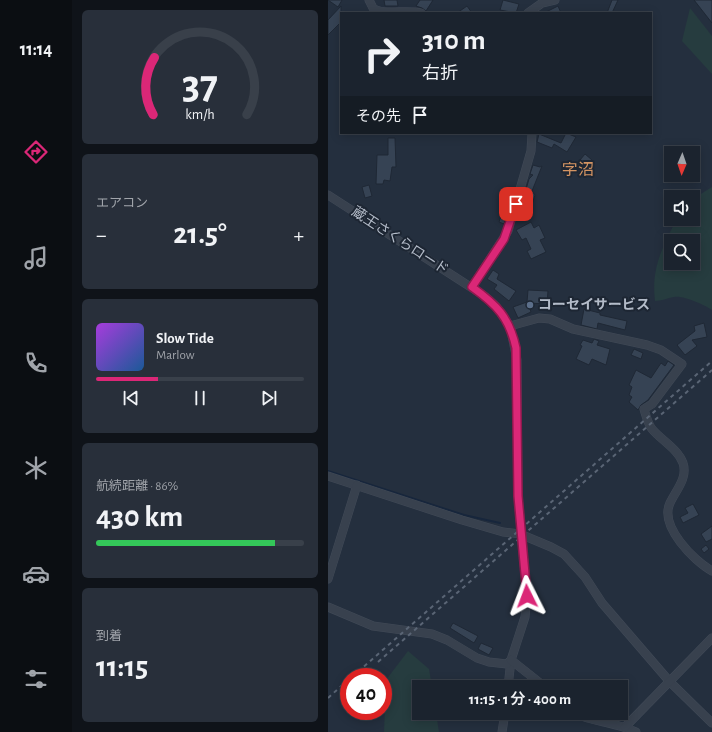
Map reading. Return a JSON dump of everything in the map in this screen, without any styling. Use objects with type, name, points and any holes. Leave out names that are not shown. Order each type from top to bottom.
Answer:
[{"type":"street","points":[[370,0],[373,8],[380,12],[416,12]]},
{"type":"street","points":[[529,12],[542,3],[555,0]]},
{"type":"street","points":[[472,287],[508,231],[532,151],[532,134]]},
{"type":"street","name":"蔵王さくらロード","points":[[328,195],[472,287],[496,306],[510,326]]},
{"type":"street","points":[[509,680],[511,660],[525,617],[527,596],[520,534],[518,496],[517,360],[510,326],[539,318],[550,319],[573,329],[647,345],[661,350],[682,364],[652,404],[644,410],[651,428],[679,456],[683,464],[683,478],[679,488],[669,504],[668,515],[671,524],[679,541],[692,556],[712,571]]},
{"type":"street","points":[[328,476],[462,520],[503,532],[520,534],[564,554],[574,564],[602,603],[670,682],[712,723]]},
{"type":"street","points":[[328,579],[357,485]]},
{"type":"street","points":[[328,607],[373,626],[432,634],[447,640],[478,658],[489,662],[507,664],[511,660]]},
{"type":"street","points":[[625,727],[712,638]]},
{"type":"street","points":[[511,660],[536,680]]},
{"type":"street","points":[[502,732],[504,720]]},
{"type":"street","points":[[590,720],[625,727],[636,732]]},
{"type":"green space","points":[[690,8],[712,36],[712,74],[682,41]]},
{"type":"green space","points":[[712,187],[712,310],[683,297],[674,297],[655,301],[654,289],[656,268],[664,245],[664,270],[700,270],[700,234],[670,234],[674,226],[700,226],[700,195]]},
{"type":"green space","points":[[408,651],[429,669],[431,680],[412,680],[412,720],[437,720],[439,732],[384,732],[384,720],[392,720],[392,672]]},
{"type":"building","points":[[328,0],[342,0],[338,7]]},
{"type":"building","points":[[384,0],[397,0],[398,6],[385,6]]},
{"type":"building","points":[[420,0],[433,0],[426,11],[416,6]]},
{"type":"building","points":[[503,0],[519,4],[516,12],[500,10]]},
{"type":"building","points":[[612,0],[618,0],[612,12],[607,12]]},
{"type":"building","points":[[694,0],[712,0],[712,23]]},
{"type":"building","points":[[341,6],[340,23],[328,35],[328,20]]},
{"type":"building","points":[[467,6],[471,12],[458,12]]},
{"type":"building","points":[[558,6],[561,12],[546,12]]},
{"type":"building","points":[[539,134],[561,143],[566,134],[576,137],[567,152],[554,144],[552,148],[537,142]]},
{"type":"building","points":[[388,138],[395,138],[396,167],[392,167],[390,181],[384,180],[383,184],[376,184],[377,155],[388,155]]},
{"type":"building","points":[[585,154],[592,160],[583,172],[575,166]]},
{"type":"building","points":[[533,165],[540,167],[542,166],[532,191],[535,195],[529,220],[518,217],[529,179],[533,175],[530,174]]},
{"type":"building","points":[[369,185],[372,196],[365,198],[362,187]]},
{"type":"building","points":[[507,199],[511,201],[504,224],[499,222]]},
{"type":"building","points":[[531,222],[534,228],[539,225],[545,238],[540,240],[546,252],[531,259],[527,251],[531,249],[526,238],[522,240],[516,230]]},
{"type":"building","points":[[493,270],[499,274],[497,279],[516,291],[509,301],[494,289],[497,285],[487,279]]},
{"type":"building","points":[[528,290],[548,291],[547,304],[528,303],[531,312],[518,318],[513,307],[527,302]]},
{"type":"building","points":[[584,309],[600,313],[600,315],[627,321],[625,330],[598,323],[597,329],[581,325]]},
{"type":"building","points":[[704,323],[707,337],[692,340],[697,346],[685,355],[677,345],[695,331],[694,326]]},
{"type":"building","points":[[594,339],[599,341],[597,345],[610,349],[606,365],[592,359],[589,365],[576,359],[583,340],[592,343]]},
{"type":"building","points":[[634,349],[643,353],[641,359],[631,355]]},
{"type":"building","points":[[668,361],[674,365],[648,400],[641,405],[638,410],[629,402],[632,397],[629,395],[632,387],[629,385],[636,370],[651,378],[661,363],[665,366]]},
{"type":"building","points":[[693,504],[699,515],[683,523],[680,517],[688,513],[685,508]]},
{"type":"building","points":[[712,526],[712,539],[706,542],[701,534]]},
{"type":"building","points":[[706,545],[709,549],[704,553],[701,549]]},
{"type":"building","points":[[453,623],[478,636],[474,643],[450,628]]},
{"type":"building","points":[[481,643],[493,648],[489,655],[478,649]]},
{"type":"waterway","points":[[328,471],[464,515],[500,523]]},
{"type":"railway","points":[[362,668],[712,361]]},
{"type":"railway","points":[[378,662],[712,370]]},
{"type":"railway","points":[[328,698],[340,687]]},
{"type":"place","name":"コーセイサービス","points":[[530,305]]},
{"type":"district","name":"字沼","points":[[578,170]]},
{"type":"route","points":[[516,204],[504,239],[472,287],[496,306],[504,316],[510,326],[516,348],[518,496],[520,534],[526,576],[527,596]]}]
